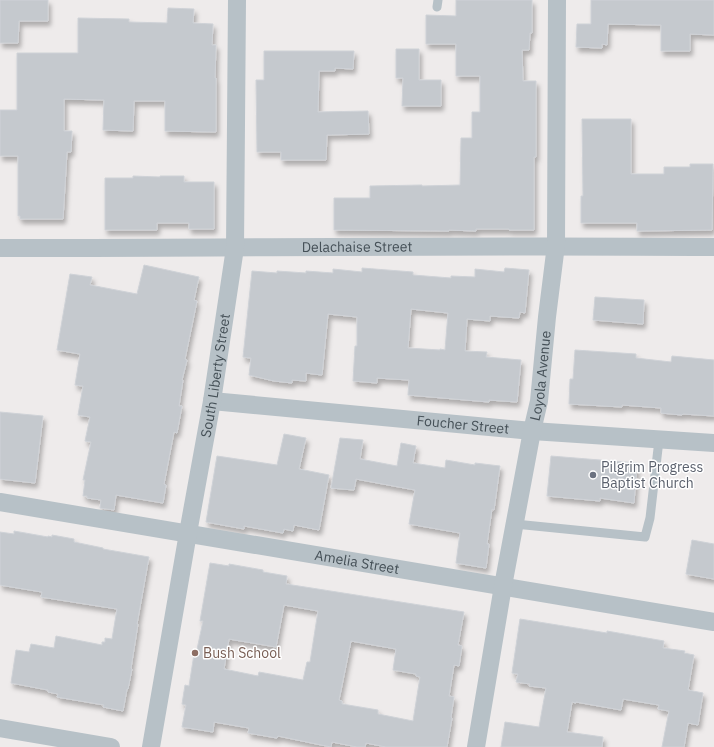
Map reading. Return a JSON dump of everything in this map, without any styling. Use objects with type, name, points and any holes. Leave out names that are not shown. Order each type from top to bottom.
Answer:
[{"type":"street","name":"South Liberty Street","points":[[151,747],[212,402],[234,248],[237,0]]},
{"type":"street","name":"Loyola Avenue","points":[[476,747],[503,586],[539,402],[556,245],[557,0]]},
{"type":"street","name":"Delachaise Street","points":[[0,248],[234,248],[556,245],[714,247]]},
{"type":"street","name":"Foucher Street","points":[[212,402],[532,432],[714,443]]},
{"type":"street","name":"Amelia Street","points":[[0,502],[714,622]]},
{"type":"street","points":[[0,728],[111,747]]},
{"type":"lane","points":[[515,524],[645,537],[650,518],[660,440]]},
{"type":"building","points":[[0,0],[48,0],[48,21],[19,21],[18,43],[0,43]]},
{"type":"building","points":[[456,0],[532,0],[532,33],[530,33],[529,50],[522,50],[523,81],[536,81],[534,230],[334,230],[334,198],[370,198],[370,186],[460,185],[461,138],[472,138],[472,112],[480,112],[480,76],[456,76],[456,44],[426,44],[426,15],[456,16]]},
{"type":"building","points":[[591,0],[714,0],[714,35],[690,34],[690,51],[661,51],[661,25],[608,24],[607,45],[602,44],[602,48],[576,47],[577,24],[591,24]]},
{"type":"building","points":[[168,8],[194,9],[193,23],[213,24],[212,45],[216,45],[216,132],[165,131],[165,101],[134,101],[133,131],[103,130],[104,100],[64,99],[64,131],[72,131],[71,152],[67,152],[63,219],[20,219],[20,216],[18,216],[18,156],[0,156],[0,110],[17,110],[17,53],[78,53],[78,18],[129,19],[129,22],[167,23]]},
{"type":"building","points":[[396,49],[419,49],[419,80],[441,80],[441,106],[402,106],[403,78],[396,78]]},
{"type":"building","points":[[264,51],[354,51],[353,69],[335,68],[335,71],[319,71],[318,112],[368,111],[369,134],[327,135],[326,160],[281,160],[281,152],[257,152],[256,80],[264,80]]},
{"type":"building","points":[[582,119],[631,119],[631,174],[664,174],[664,167],[690,167],[690,164],[713,164],[712,230],[637,231],[637,223],[581,223],[581,196],[583,196]]},
{"type":"building","points":[[133,176],[184,176],[184,182],[214,182],[214,229],[189,229],[189,223],[157,223],[157,230],[105,230],[105,178],[133,178]]},
{"type":"building","points":[[144,265],[199,277],[194,300],[197,301],[182,380],[179,406],[182,406],[177,433],[174,432],[164,484],[166,485],[163,503],[116,495],[114,510],[100,508],[101,500],[83,496],[85,480],[83,480],[91,442],[85,441],[90,417],[78,415],[83,386],[75,385],[80,354],[57,350],[70,274],[92,277],[90,285],[137,294]]},
{"type":"building","points":[[362,268],[413,272],[413,275],[451,278],[451,276],[475,277],[475,269],[504,272],[505,268],[529,270],[525,313],[520,312],[519,318],[490,316],[490,321],[467,319],[465,351],[487,352],[486,357],[521,360],[517,402],[489,400],[489,402],[408,395],[409,380],[377,378],[377,383],[353,381],[355,346],[357,346],[357,317],[328,314],[322,375],[306,373],[306,381],[292,380],[292,383],[274,381],[249,375],[251,358],[243,357],[252,271],[277,273],[277,271],[306,273],[306,271],[333,273],[333,269],[362,272]],"holes":[[[411,309],[448,313],[445,350],[408,348]]]},
{"type":"building","points":[[595,297],[644,300],[643,324],[593,320]]},
{"type":"building","points":[[575,350],[636,354],[636,358],[671,362],[672,356],[714,360],[714,416],[661,413],[661,408],[622,405],[622,407],[569,404],[570,379],[573,379]]},
{"type":"building","points":[[0,412],[43,416],[35,483],[0,479]]},
{"type":"building","points":[[284,434],[306,438],[299,469],[329,475],[319,530],[294,525],[293,531],[284,529],[283,533],[244,526],[244,529],[206,522],[217,456],[277,465]]},
{"type":"building","points":[[340,438],[363,440],[360,459],[397,466],[401,443],[416,446],[413,463],[445,468],[446,460],[475,465],[475,463],[500,466],[494,510],[492,509],[487,544],[489,544],[486,568],[456,563],[460,533],[409,524],[415,490],[356,479],[354,490],[331,488]]},
{"type":"building","name":"Pilgrim Progress Baptist Church","points":[[551,456],[637,463],[634,503],[600,498],[600,501],[547,496]]},
{"type":"building","points":[[14,531],[48,537],[52,537],[52,535],[74,539],[74,542],[103,549],[149,557],[137,624],[132,669],[123,711],[103,707],[104,705],[57,697],[58,694],[48,692],[48,690],[11,683],[16,650],[29,652],[31,644],[54,648],[56,636],[102,645],[102,642],[105,642],[105,638],[112,639],[117,609],[41,597],[42,592],[0,585],[0,532],[14,534]]},
{"type":"building","points":[[692,540],[714,544],[714,579],[686,574]]},
{"type":"building","points":[[210,563],[229,566],[229,564],[287,576],[286,584],[464,612],[458,645],[462,646],[459,666],[454,665],[449,696],[454,697],[447,747],[386,747],[366,743],[365,747],[357,747],[332,742],[331,747],[278,736],[277,738],[248,733],[249,728],[214,722],[213,732],[182,727],[186,705],[182,704],[185,685],[189,686],[194,654],[196,654],[203,621],[200,621]],"holes":[[[284,605],[318,611],[310,662],[307,662],[303,680],[259,672],[258,676],[224,669],[229,639],[276,647]],[[351,641],[396,649],[393,670],[416,674],[416,676],[420,677],[413,721],[378,714],[378,710],[342,704],[342,701],[339,700]]]},
{"type":"building","points":[[520,619],[607,633],[607,631],[664,641],[663,648],[685,651],[684,653],[694,655],[688,690],[703,693],[698,725],[688,723],[684,747],[662,747],[669,711],[658,709],[659,705],[623,699],[621,710],[572,702],[567,732],[603,737],[602,747],[501,747],[505,722],[539,727],[546,688],[529,686],[530,684],[516,682],[518,674],[512,673]]},
{"type":"place","name":"Pilgrim Progress Baptist Church","points":[[593,475]]},
{"type":"place","name":"Bush School","points":[[195,653]]}]
